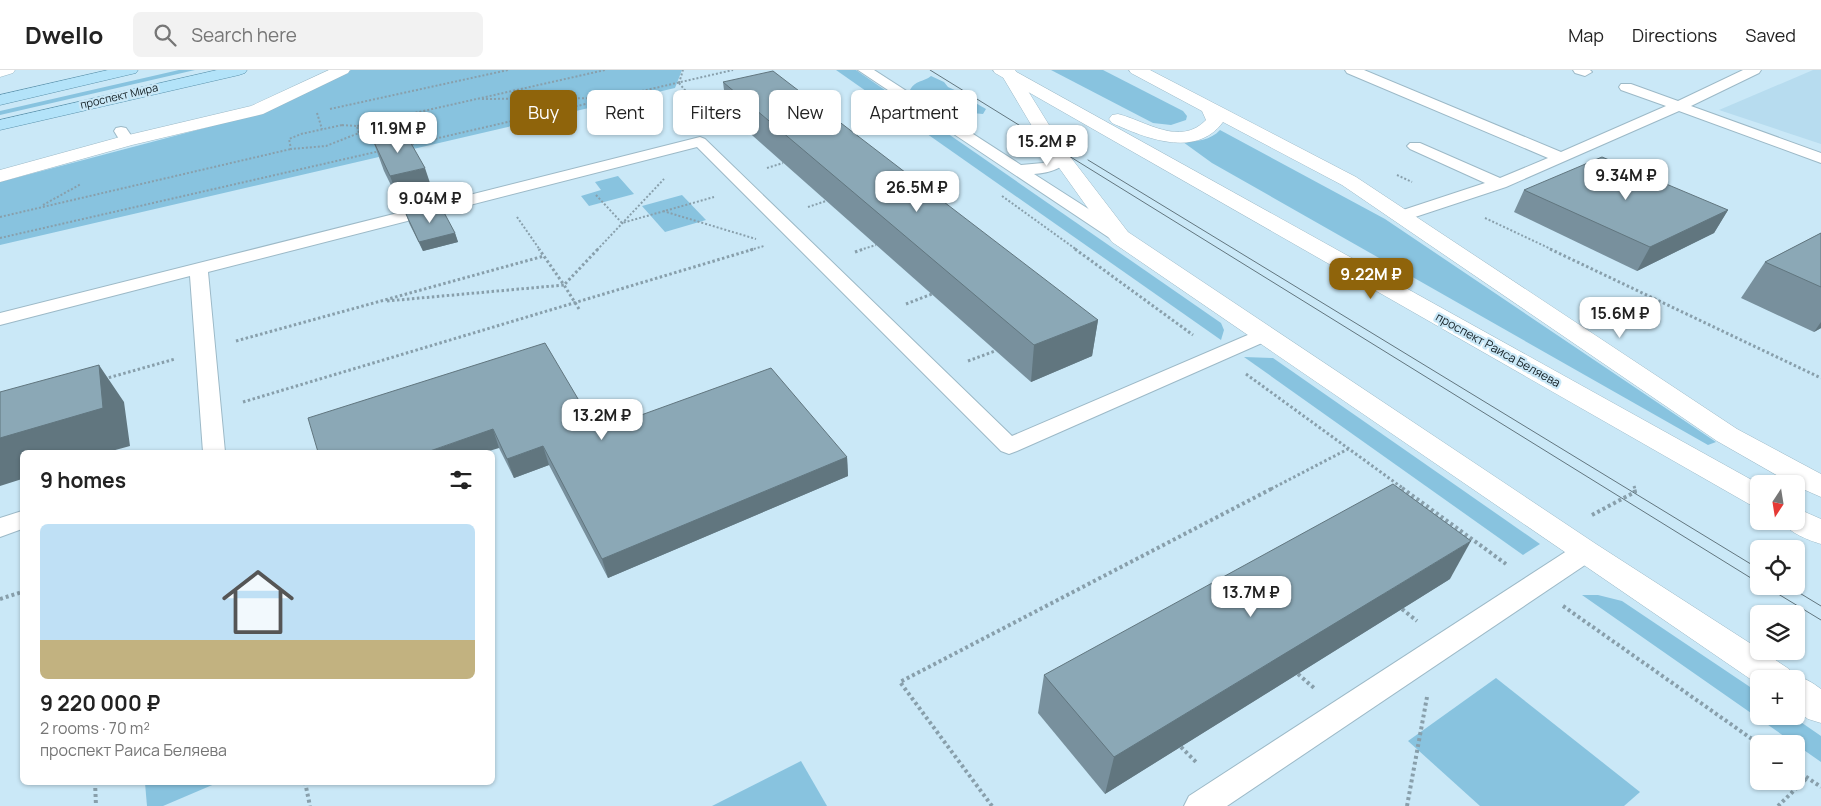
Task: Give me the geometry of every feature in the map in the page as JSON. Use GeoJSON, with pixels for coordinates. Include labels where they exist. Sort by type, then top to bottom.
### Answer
{"type":"FeatureCollection","features":[{"type":"Feature","properties":{"kind":"main road","name":"проспект Мира"},"geometry":{"type":"LineString","coordinates":[[0,100],[130,70]]}},
{"type":"Feature","properties":{"kind":"main road","name":"проспект Мира"},"geometry":{"type":"LineString","coordinates":[[0,125],[239,70]]}},
{"type":"Feature","properties":{"kind":"street"},"geometry":{"type":"LineString","coordinates":[[0,72],[7,70]]}},
{"type":"Feature","properties":{"kind":"street"},"geometry":{"type":"LineString","coordinates":[[0,176],[124,136],[257,110],[342,70]]}},
{"type":"Feature","properties":{"kind":"street"},"geometry":{"type":"LineString","coordinates":[[1137,70],[1209,106],[1348,182],[1403,216],[1727,435],[1821,487]]}},
{"type":"Feature","properties":{"kind":"street"},"geometry":{"type":"LineString","coordinates":[[1005,72],[1058,88],[1141,130],[1167,136],[1188,136],[1204,131],[1215,121],[1209,106]]}},
{"type":"Feature","properties":{"kind":"street"},"geometry":{"type":"LineString","coordinates":[[1005,72],[1062,159],[1120,237],[1585,552],[1763,670]]}},
{"type":"Feature","properties":{"kind":"street","name":"проспект Раиса Беляева"},"geometry":{"type":"LineString","coordinates":[[1005,72],[1750,492]]}},
{"type":"Feature","properties":{"kind":"street"},"geometry":{"type":"LineString","coordinates":[[1805,524],[1821,533]]}},
{"type":"Feature","properties":{"kind":"street"},"geometry":{"type":"LineString","coordinates":[[1805,697],[1821,708]]}},
{"type":"Feature","properties":{"kind":"lane"},"geometry":{"type":"LineString","coordinates":[[866,70],[1120,237]]}},
{"type":"Feature","properties":{"kind":"lane"},"geometry":{"type":"LineString","coordinates":[[1352,70],[1562,158]]}},
{"type":"Feature","properties":{"kind":"lane"},"geometry":{"type":"LineString","coordinates":[[1403,216],[1500,184],[1679,106],[1754,70]]}},
{"type":"Feature","properties":{"kind":"lane"},"geometry":{"type":"LineString","coordinates":[[1626,87],[1821,158]]}},
{"type":"Feature","properties":{"kind":"lane"},"geometry":{"type":"LineString","coordinates":[[0,320],[576,174],[695,135]]}},
{"type":"Feature","properties":{"kind":"lane"},"geometry":{"type":"LineString","coordinates":[[703,135],[746,188],[1009,446],[1264,335]]}},
{"type":"Feature","properties":{"kind":"lane"},"geometry":{"type":"LineString","coordinates":[[1415,146],[1500,184]]}},
{"type":"Feature","properties":{"kind":"lane"},"geometry":{"type":"LineString","coordinates":[[1018,170],[1047,168],[1062,159]]}},
{"type":"Feature","properties":{"kind":"lane"},"geometry":{"type":"LineString","coordinates":[[199,269],[214,450]]}},
{"type":"Feature","properties":{"kind":"lane"},"geometry":{"type":"LineString","coordinates":[[0,528],[20,521]]}},
{"type":"Feature","properties":{"kind":"lane"},"geometry":{"type":"LineString","coordinates":[[1200,806],[1585,552]]}},
{"type":"Feature","properties":{"kind":"path"},"geometry":{"type":"LineString","coordinates":[[291,149],[289,139],[301,134],[342,125],[357,126],[605,70]]}},
{"type":"Feature","properties":{"kind":"path"},"geometry":{"type":"LineString","coordinates":[[679,83],[684,70]]}},
{"type":"Feature","properties":{"kind":"path"},"geometry":{"type":"LineString","coordinates":[[649,90],[733,70]]}},
{"type":"Feature","properties":{"kind":"path"},"geometry":{"type":"LineString","coordinates":[[679,83],[685,90]]}},
{"type":"Feature","properties":{"kind":"path"},"geometry":{"type":"LineString","coordinates":[[474,99],[587,98]]}},
{"type":"Feature","properties":{"kind":"path"},"geometry":{"type":"LineString","coordinates":[[399,147],[587,104]]}},
{"type":"Feature","properties":{"kind":"path"},"geometry":{"type":"LineString","coordinates":[[316,112],[322,129]]}},
{"type":"Feature","properties":{"kind":"path"},"geometry":{"type":"LineString","coordinates":[[0,217],[291,149],[305,149],[348,140],[359,133],[357,126]]}},
{"type":"Feature","properties":{"kind":"path"},"geometry":{"type":"LineString","coordinates":[[379,302],[564,285],[622,223],[699,135]]}},
{"type":"Feature","properties":{"kind":"path"},"geometry":{"type":"LineString","coordinates":[[0,238],[380,151]]}},
{"type":"Feature","properties":{"kind":"path"},"geometry":{"type":"LineString","coordinates":[[576,174],[622,223]]}},
{"type":"Feature","properties":{"kind":"path"},"geometry":{"type":"LineString","coordinates":[[1396,175],[1821,378]]}},
{"type":"Feature","properties":{"kind":"path"},"geometry":{"type":"LineString","coordinates":[[622,223],[746,188]]}},
{"type":"Feature","properties":{"kind":"path"},"geometry":{"type":"LineString","coordinates":[[997,192],[1534,585],[1750,738]]}},
{"type":"Feature","properties":{"kind":"path"},"geometry":{"type":"LineString","coordinates":[[500,193],[579,309]]}},
{"type":"Feature","properties":{"kind":"path"},"geometry":{"type":"LineString","coordinates":[[211,412],[771,243],[663,211]]}},
{"type":"Feature","properties":{"kind":"path"},"geometry":{"type":"LineString","coordinates":[[103,379],[544,256]]}},
{"type":"Feature","properties":{"kind":"path"},"geometry":{"type":"LineString","coordinates":[[992,806],[900,682],[1348,449]]}},
{"type":"Feature","properties":{"kind":"path"},"geometry":{"type":"LineString","coordinates":[[1594,506],[1600,510]]}},
{"type":"Feature","properties":{"kind":"path"},"geometry":{"type":"LineString","coordinates":[[0,599],[20,593]]}},
{"type":"Feature","properties":{"kind":"path"},"geometry":{"type":"LineString","coordinates":[[1407,806],[1436,650]]}},
{"type":"Feature","properties":{"kind":"path"},"geometry":{"type":"LineString","coordinates":[[1805,776],[1821,788]]}},
{"type":"Feature","properties":{"kind":"path"},"geometry":{"type":"LineString","coordinates":[[1778,806],[1808,778]]}},
{"type":"Feature","properties":{"kind":"path"},"geometry":{"type":"LineString","coordinates":[[95,785],[96,806]]}},
{"type":"Feature","properties":{"kind":"path"},"geometry":{"type":"LineString","coordinates":[[306,785],[310,806]]}},
{"type":"Feature","properties":{"kind":"shaded area"},"geometry":{"type":"Polygon","coordinates":[[[179,70],[195,70],[0,115],[0,111],[179,70]]]}},
{"type":"Feature","properties":{"kind":"shaded area"},"geometry":{"type":"Polygon","coordinates":[[[351,70],[682,70],[675,88],[663,91],[587,90],[587,108],[577,111],[577,90],[510,90],[510,126],[0,245],[0,182],[258,114],[351,70]]]}},
{"type":"Feature","properties":{"kind":"shaded area"},"geometry":{"type":"Polygon","coordinates":[[[836,70],[856,70],[885,90],[865,90],[836,70]]]}},
{"type":"Feature","properties":{"kind":"shaded area"},"geometry":{"type":"Polygon","coordinates":[[[1051,70],[1103,70],[1183,111],[1187,116],[1186,120],[1171,125],[1153,123],[1051,70]]]}},
{"type":"Feature","properties":{"kind":"shaded area"},"geometry":{"type":"Polygon","coordinates":[[[1813,70],[1821,70],[1821,144],[1719,110],[1813,70]]]}},
{"type":"Feature","properties":{"kind":"shaded area"},"geometry":{"type":"Polygon","coordinates":[[[931,76],[955,90],[910,90],[914,84],[931,76]]]}},
{"type":"Feature","properties":{"kind":"shaded area"},"geometry":{"type":"Polygon","coordinates":[[[977,104],[986,109],[983,114],[977,113],[977,104]]]}},
{"type":"Feature","properties":{"kind":"shaded area"},"geometry":{"type":"Polygon","coordinates":[[[1220,130],[1385,219],[1716,442],[1708,445],[1212,163],[1183,142],[1203,140],[1220,130]]]}},
{"type":"Feature","properties":{"kind":"shaded area"},"geometry":{"type":"Polygon","coordinates":[[[929,135],[950,135],[1221,323],[1224,330],[1221,340],[929,135]]]}},
{"type":"Feature","properties":{"kind":"shaded area"},"geometry":{"type":"Polygon","coordinates":[[[618,176],[634,194],[589,206],[581,196],[601,190],[595,182],[618,176]]]}},
{"type":"Feature","properties":{"kind":"shaded area"},"geometry":{"type":"Polygon","coordinates":[[[682,195],[706,220],[665,232],[642,206],[682,195]]]}},
{"type":"Feature","properties":{"kind":"shaded area"},"geometry":{"type":"Polygon","coordinates":[[[1244,357],[1273,358],[1540,544],[1523,555],[1244,357]]]}},
{"type":"Feature","properties":{"kind":"shaded area"},"geometry":{"type":"Polygon","coordinates":[[[1582,595],[1598,595],[1622,601],[1750,687],[1750,712],[1582,595]]]}},
{"type":"Feature","properties":{"kind":"shaded area"},"geometry":{"type":"Polygon","coordinates":[[[1496,678],[1640,792],[1624,806],[1480,806],[1408,741],[1496,678]]]}},
{"type":"Feature","properties":{"kind":"shaded area"},"geometry":{"type":"Polygon","coordinates":[[[1768,725],[1805,725],[1821,736],[1821,762],[1805,751],[1805,735],[1782,735],[1768,725]]]}},
{"type":"Feature","properties":{"kind":"shaded area"},"geometry":{"type":"Polygon","coordinates":[[[801,761],[827,806],[712,806],[801,761]]]}},
{"type":"Feature","properties":{"kind":"shaded area"},"geometry":{"type":"Polygon","coordinates":[[[145,785],[212,785],[163,806],[147,806],[145,785]]]}},
{"type":"Feature","properties":{"kind":"building"},"geometry":{"type":"Polygon","coordinates":[[[773,71],[798,90],[769,90],[769,121],[759,112],[759,90],[732,90],[723,82],[773,71]]]}},
{"type":"Feature","properties":{"kind":"building"},"geometry":{"type":"Polygon","coordinates":[[[841,123],[851,131],[851,135],[857,135],[1098,320],[1034,345],[786,135],[841,135],[841,123]]]}},
{"type":"Feature","properties":{"kind":"building"},"geometry":{"type":"Polygon","coordinates":[[[404,131],[425,168],[390,176],[372,138],[404,131]]]}},
{"type":"Feature","properties":{"kind":"building"},"geometry":{"type":"Polygon","coordinates":[[[1602,157],[1728,210],[1650,247],[1524,190],[1602,157]]]}},
{"type":"Feature","properties":{"kind":"building"},"geometry":{"type":"Polygon","coordinates":[[[440,205],[455,233],[419,242],[406,214],[440,205]]]}},
{"type":"Feature","properties":{"kind":"building"},"geometry":{"type":"Polygon","coordinates":[[[1821,233],[1821,287],[1765,262],[1821,233]]]}},
{"type":"Feature","properties":{"kind":"building"},"geometry":{"type":"Polygon","coordinates":[[[545,343],[597,431],[771,368],[847,457],[602,559],[543,446],[507,459],[493,429],[433,450],[317,450],[308,418],[545,343]]]}},
{"type":"Feature","properties":{"kind":"building"},"geometry":{"type":"Polygon","coordinates":[[[99,365],[103,408],[0,438],[0,392],[99,365]]]}},
{"type":"Feature","properties":{"kind":"building"},"geometry":{"type":"Polygon","coordinates":[[[1393,484],[1471,541],[1114,757],[1044,675],[1393,484]]]}},
{"type":"Feature","properties":{"kind":"tram line"},"geometry":{"type":"LineString","coordinates":[[930,70],[1750,577]]}},
{"type":"Feature","properties":{"kind":"tram line"},"geometry":{"type":"LineString","coordinates":[[1088,160],[1750,564]]}},
{"type":"Feature","properties":{"kind":"tram line"},"geometry":{"type":"LineString","coordinates":[[1780,595],[1821,620]]}},
{"type":"Feature","properties":{"kind":"tram line"},"geometry":{"type":"LineString","coordinates":[[1803,595],[1821,606]]}}]}
